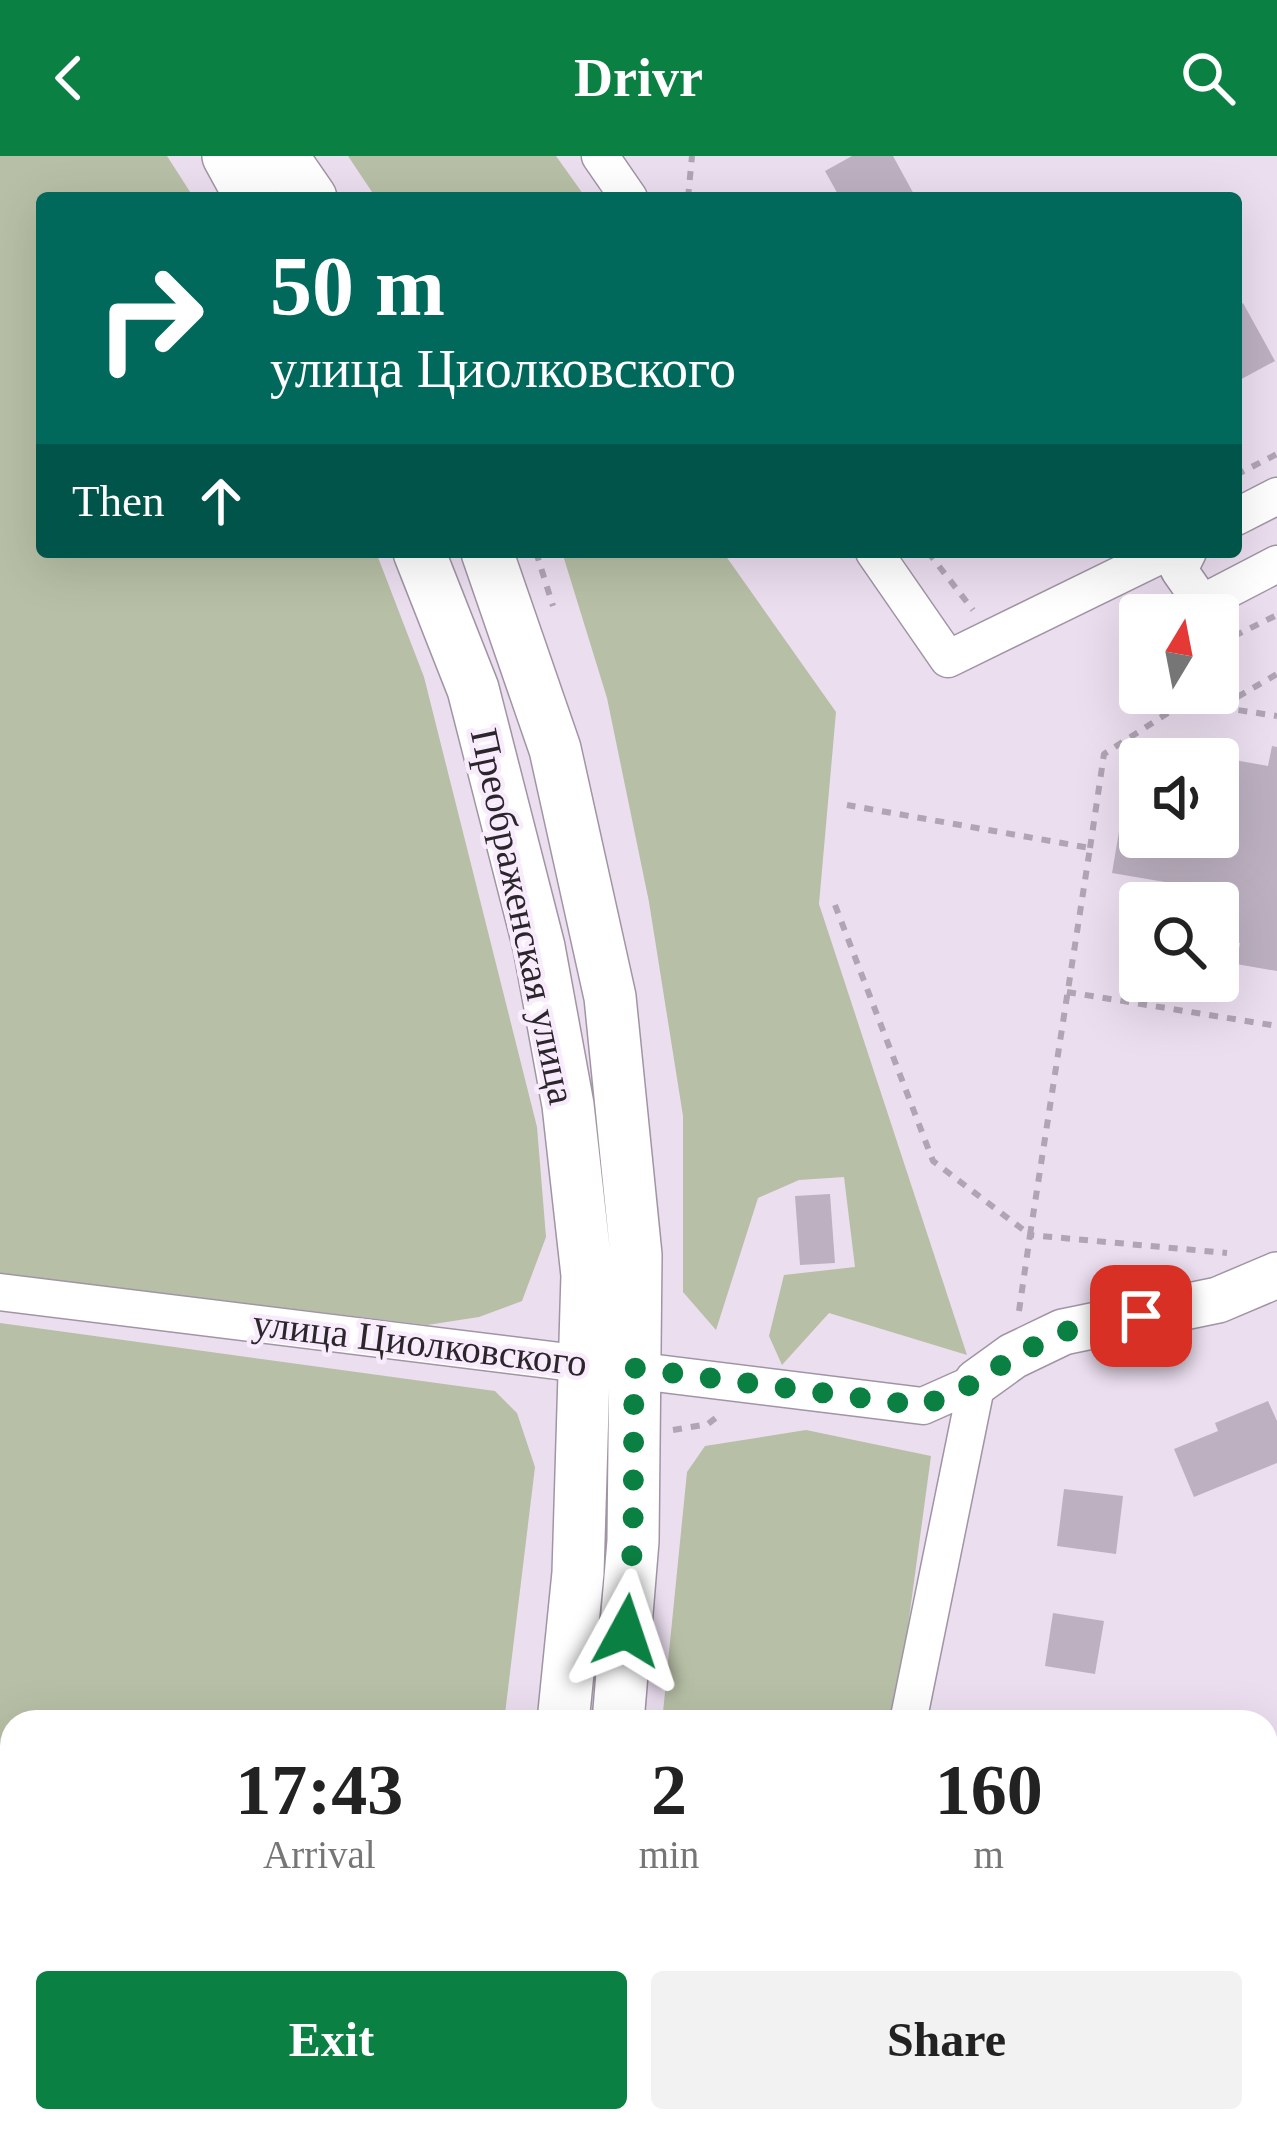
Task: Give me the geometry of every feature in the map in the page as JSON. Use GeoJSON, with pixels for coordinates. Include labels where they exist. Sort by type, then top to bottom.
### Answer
{"type":"FeatureCollection","features":[{"type":"Feature","properties":{"kind":"main road"},"geometry":{"type":"LineString","coordinates":[[228,156],[248,192]]}},
{"type":"Feature","properties":{"kind":"main road"},"geometry":{"type":"LineString","coordinates":[[281,156],[307,192]]}},
{"type":"Feature","properties":{"kind":"main road","name":"Преображенская улица"},"geometry":{"type":"LineString","coordinates":[[420,558],[473,689],[539,947],[568,1105],[587,1275],[609,1365],[633,1541],[619,1710]]}},
{"type":"Feature","properties":{"kind":"main road","name":"Преображенская улица"},"geometry":{"type":"LineString","coordinates":[[489,558],[555,749],[610,998],[636,1255],[609,1365],[578,1573],[564,1710]]}},
{"type":"Feature","properties":{"kind":"street"},"geometry":{"type":"LineString","coordinates":[[600,156],[625,192]]}},
{"type":"Feature","properties":{"kind":"street"},"geometry":{"type":"LineString","coordinates":[[1242,514],[1277,496]]}},
{"type":"Feature","properties":{"kind":"street"},"geometry":{"type":"LineString","coordinates":[[878,558],[948,659],[1155,558]]}},
{"type":"Feature","properties":{"kind":"street"},"geometry":{"type":"LineString","coordinates":[[1186,558],[1179,570],[1202,603],[1277,564]]}},
{"type":"Feature","properties":{"kind":"street"},"geometry":{"type":"LineString","coordinates":[[911,1710],[995,1369],[1063,1332],[1218,1300],[1277,1275]]}},
{"type":"Feature","properties":{"kind":"street","name":"улица Циолковского"},"geometry":{"type":"LineString","coordinates":[[0,1292],[923,1406],[995,1369]]}},
{"type":"Feature","properties":{"kind":"path"},"geometry":{"type":"LineString","coordinates":[[689,192],[692,156]]}},
{"type":"Feature","properties":{"kind":"path"},"geometry":{"type":"LineString","coordinates":[[1242,472],[1277,454]]}},
{"type":"Feature","properties":{"kind":"path"},"geometry":{"type":"LineString","coordinates":[[933,558],[974,611],[993,601]]}},
{"type":"Feature","properties":{"kind":"path"},"geometry":{"type":"LineString","coordinates":[[1239,634],[1277,615]]}},
{"type":"Feature","properties":{"kind":"path"},"geometry":{"type":"LineString","coordinates":[[1239,696],[1277,674]]}},
{"type":"Feature","properties":{"kind":"path"},"geometry":{"type":"LineString","coordinates":[[1239,711],[1277,716]]}},
{"type":"Feature","properties":{"kind":"path"},"geometry":{"type":"LineString","coordinates":[[995,1369],[1030,1235],[1104,754],[1162,714]]}},
{"type":"Feature","properties":{"kind":"path"},"geometry":{"type":"LineString","coordinates":[[847,806],[1090,848]]}},
{"type":"Feature","properties":{"kind":"path"},"geometry":{"type":"LineString","coordinates":[[835,905],[933,1161],[1030,1235],[1232,1253]]}},
{"type":"Feature","properties":{"kind":"path"},"geometry":{"type":"LineString","coordinates":[[1067,992],[1277,1026]]}},
{"type":"Feature","properties":{"kind":"green space"},"geometry":{"type":"Polygon","coordinates":[[[0,156],[167,156],[190,192],[36,192],[36,558],[378,558],[424,677],[537,1127],[546,1237],[522,1301],[479,1317],[427,1325],[0,1274],[0,156]]]}},
{"type":"Feature","properties":{"kind":"green space"},"geometry":{"type":"Polygon","coordinates":[[[348,156],[556,156],[582,192],[372,192],[348,156]]]}},
{"type":"Feature","properties":{"kind":"green space"},"geometry":{"type":"Polygon","coordinates":[[[564,558],[727,558],[836,712],[819,904],[967,1355],[829,1313],[782,1365],[769,1336],[784,1275],[855,1267],[844,1177],[799,1180],[758,1198],[716,1330],[683,1292],[683,1116],[649,902],[607,698],[564,558]]]}},
{"type":"Feature","properties":{"kind":"green space"},"geometry":{"type":"Polygon","coordinates":[[[0,1323],[495,1391],[517,1413],[535,1467],[505,1710],[0,1710],[0,1323]]]}},
{"type":"Feature","properties":{"kind":"green space"},"geometry":{"type":"Polygon","coordinates":[[[806,1430],[931,1456],[897,1710],[663,1710],[687,1472],[705,1446],[806,1430]]]}},
{"type":"Feature","properties":{"kind":"building"},"geometry":{"type":"Polygon","coordinates":[[[852,156],[893,156],[913,192],[837,192],[825,171],[852,156]]]}},
{"type":"Feature","properties":{"kind":"building"},"geometry":{"type":"Polygon","coordinates":[[[1242,304],[1275,361],[1242,379],[1242,304]]]}},
{"type":"Feature","properties":{"kind":"building"},"geometry":{"type":"Polygon","coordinates":[[[1272,746],[1277,747],[1277,971],[1239,965],[1239,882],[1165,882],[1112,873],[1119,832],[1119,858],[1239,858],[1239,761],[1268,766],[1272,746]]]}},
{"type":"Feature","properties":{"kind":"building"},"geometry":{"type":"Polygon","coordinates":[[[830,1194],[835,1263],[800,1265],[795,1196],[830,1194]]]}},
{"type":"Feature","properties":{"kind":"building"},"geometry":{"type":"Polygon","coordinates":[[[1268,1401],[1277,1421],[1277,1463],[1194,1497],[1174,1449],[1218,1431],[1215,1423],[1268,1401]]]}},
{"type":"Feature","properties":{"kind":"building"},"geometry":{"type":"Polygon","coordinates":[[[1064,1489],[1123,1496],[1116,1554],[1057,1546],[1064,1489]]]}},
{"type":"Feature","properties":{"kind":"building"},"geometry":{"type":"Polygon","coordinates":[[[1053,1613],[1104,1621],[1095,1674],[1045,1666],[1053,1613]]]}},
{"type":"Feature","properties":{"kind":"route"},"geometry":{"type":"LineString","coordinates":[[626,1631],[633,1541],[634,1368],[923,1406],[977,1382],[1063,1332],[1141,1316]]}}]}
